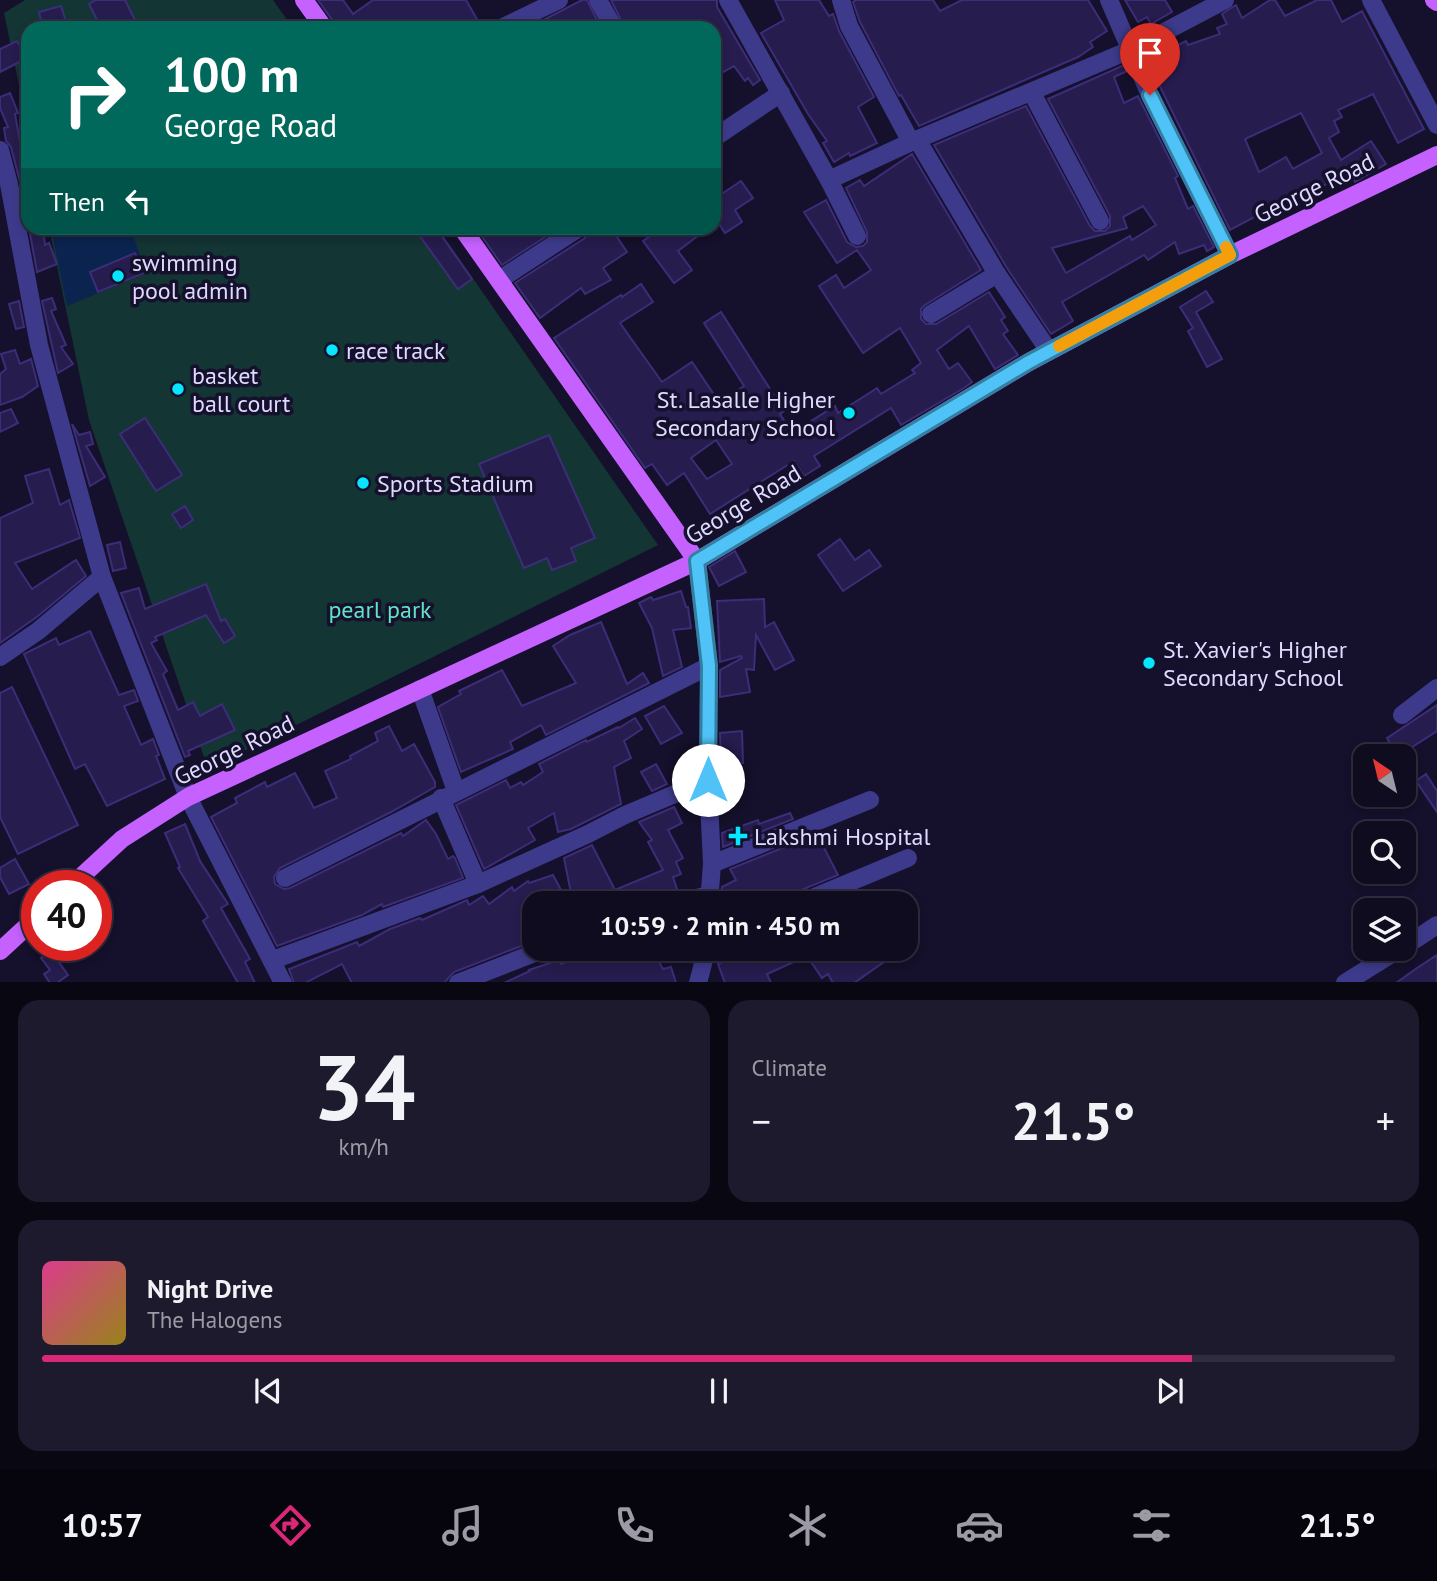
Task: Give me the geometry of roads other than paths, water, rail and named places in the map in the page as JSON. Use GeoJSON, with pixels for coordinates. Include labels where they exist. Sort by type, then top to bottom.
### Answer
{"type":"FeatureCollection","features":[{"type":"Feature","properties":{"kind":"main road"},"geometry":{"type":"LineString","coordinates":[[304,0],[319,21]]}},
{"type":"Feature","properties":{"kind":"main road","name":"George Road"},"geometry":{"type":"LineString","coordinates":[[88,870],[122,839],[188,797],[697,561],[1049,352],[1230,255],[1437,155]]}},
{"type":"Feature","properties":{"kind":"main road"},"geometry":{"type":"LineString","coordinates":[[467,235],[697,561]]}},
{"type":"Feature","properties":{"kind":"main road"},"geometry":{"type":"LineString","coordinates":[[0,951],[21,932]]}},
{"type":"Feature","properties":{"kind":"street"},"geometry":{"type":"LineString","coordinates":[[516,21],[559,0]]}},
{"type":"Feature","properties":{"kind":"street"},"geometry":{"type":"LineString","coordinates":[[598,0],[610,21]]}},
{"type":"Feature","properties":{"kind":"street"},"geometry":{"type":"LineString","coordinates":[[728,0],[829,180],[857,236]]}},
{"type":"Feature","properties":{"kind":"street"},"geometry":{"type":"LineString","coordinates":[[841,0],[849,26],[914,141],[1049,352]]}},
{"type":"Feature","properties":{"kind":"street"},"geometry":{"type":"LineString","coordinates":[[1109,0],[1130,50],[1230,255]]}},
{"type":"Feature","properties":{"kind":"street"},"geometry":{"type":"LineString","coordinates":[[829,180],[914,141],[1130,50],[1225,0]]}},
{"type":"Feature","properties":{"kind":"street"},"geometry":{"type":"LineString","coordinates":[[1371,0],[1437,125]]}},
{"type":"Feature","properties":{"kind":"street"},"geometry":{"type":"LineString","coordinates":[[721,133],[781,93]]}},
{"type":"Feature","properties":{"kind":"street"},"geometry":{"type":"LineString","coordinates":[[1032,93],[1100,221]]}},
{"type":"Feature","properties":{"kind":"street"},"geometry":{"type":"LineString","coordinates":[[0,150],[9,184],[39,345],[102,577],[188,797],[282,982]]}},
{"type":"Feature","properties":{"kind":"street"},"geometry":{"type":"LineString","coordinates":[[499,280],[568,235]]}},
{"type":"Feature","properties":{"kind":"street"},"geometry":{"type":"LineString","coordinates":[[931,314],[997,274]]}},
{"type":"Feature","properties":{"kind":"street"},"geometry":{"type":"LineString","coordinates":[[697,561],[709,666],[708,780],[712,864],[709,891]]}},
{"type":"Feature","properties":{"kind":"street"},"geometry":{"type":"LineString","coordinates":[[0,657],[38,631],[102,577]]}},
{"type":"Feature","properties":{"kind":"street"},"geometry":{"type":"LineString","coordinates":[[285,878],[709,666]]}},
{"type":"Feature","properties":{"kind":"street"},"geometry":{"type":"LineString","coordinates":[[1402,715],[1437,688]]}},
{"type":"Feature","properties":{"kind":"street"},"geometry":{"type":"LineString","coordinates":[[420,689],[448,795],[478,884]]}},
{"type":"Feature","properties":{"kind":"street"},"geometry":{"type":"LineString","coordinates":[[273,960],[478,884],[625,815],[708,780]]}},
{"type":"Feature","properties":{"kind":"street"},"geometry":{"type":"LineString","coordinates":[[712,864],[870,800]]}},
{"type":"Feature","properties":{"kind":"street"},"geometry":{"type":"LineString","coordinates":[[829,891],[908,858]]}},
{"type":"Feature","properties":{"kind":"street"},"geometry":{"type":"LineString","coordinates":[[1416,939],[1437,925]]}},
{"type":"Feature","properties":{"kind":"street"},"geometry":{"type":"LineString","coordinates":[[458,982],[522,958]]}},
{"type":"Feature","properties":{"kind":"street"},"geometry":{"type":"LineString","coordinates":[[698,982],[704,961]]}},
{"type":"Feature","properties":{"kind":"street"},"geometry":{"type":"LineString","coordinates":[[1345,982],[1380,961]]}},
{"type":"Feature","properties":{"kind":"water"},"geometry":{"type":"Polygon","coordinates":[[[52,235],[133,235],[147,273],[67,306],[52,235]]]}},
{"type":"Feature","properties":{"kind":"place","name":"swimming pool admin"},"geometry":{"type":"Point","coordinates":[118,276]}},
{"type":"Feature","properties":{"kind":"place","name":"race track"},"geometry":{"type":"Point","coordinates":[332,350]}},
{"type":"Feature","properties":{"kind":"place","name":"basket ball court"},"geometry":{"type":"Point","coordinates":[178,389]}},
{"type":"Feature","properties":{"kind":"place","name":"St. Lasalle Higher Secondary School"},"geometry":{"type":"Point","coordinates":[849,413]}},
{"type":"Feature","properties":{"kind":"place","name":"Sports Stadium"},"geometry":{"type":"Point","coordinates":[363,483]}},
{"type":"Feature","properties":{"kind":"place","name":"St. Xavier's Higher Secondary School"},"geometry":{"type":"Point","coordinates":[1149,663]}},
{"type":"Feature","properties":{"kind":"place","name":"Lakshmi Hospital"},"geometry":{"type":"Point","coordinates":[738,836]}},
{"type":"Feature","properties":{"kind":"park label","name":"pearl park"},"geometry":{"type":"Point","coordinates":[380,609]}}]}
